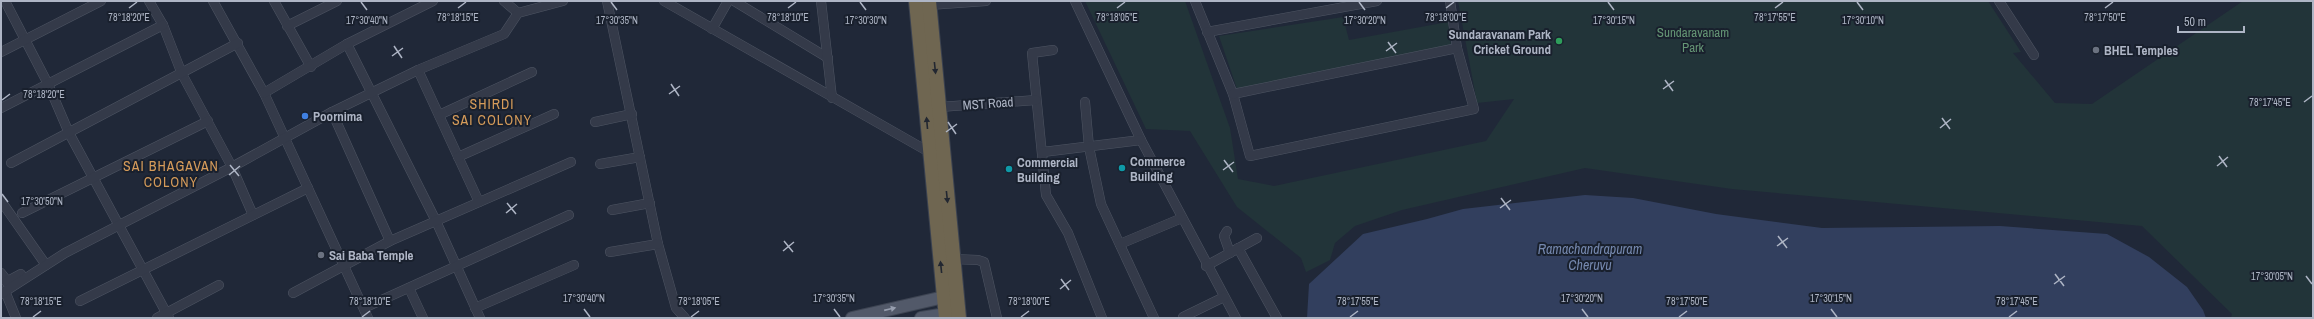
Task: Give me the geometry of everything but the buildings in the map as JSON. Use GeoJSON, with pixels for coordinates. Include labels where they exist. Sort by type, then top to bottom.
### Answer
{"type":"FeatureCollection","features":[{"type":"Feature","properties":{"kind":"highway"},"geometry":{"type":"LineString","coordinates":[[925,2],[929,152],[944,297],[950,317]]}},
{"type":"Feature","properties":{"kind":"highway"},"geometry":{"type":"LineString","coordinates":[[927,50],[940,107],[953,259],[950,317]]}},
{"type":"Feature","properties":{"kind":"main road"},"geometry":{"type":"LineString","coordinates":[[852,318],[944,297]]}},
{"type":"Feature","properties":{"kind":"main road"},"geometry":{"type":"LineString","coordinates":[[921,318],[950,317]]}},
{"type":"Feature","properties":{"kind":"street"},"geometry":{"type":"LineString","coordinates":[[5,1],[48,84],[69,133],[95,177],[167,316]]}},
{"type":"Feature","properties":{"kind":"street"},"geometry":{"type":"LineString","coordinates":[[1,52],[101,1]]}},
{"type":"Feature","properties":{"kind":"street"},"geometry":{"type":"LineString","coordinates":[[149,1],[163,25],[182,74],[232,167],[253,215]]}},
{"type":"Feature","properties":{"kind":"street"},"geometry":{"type":"LineString","coordinates":[[213,1],[264,93],[368,318]]}},
{"type":"Feature","properties":{"kind":"street"},"geometry":{"type":"LineString","coordinates":[[274,1],[310,67]]}},
{"type":"Feature","properties":{"kind":"street"},"geometry":{"type":"LineString","coordinates":[[288,26],[337,1]]}},
{"type":"Feature","properties":{"kind":"street"},"geometry":{"type":"LineString","coordinates":[[264,93],[348,44],[433,1]]}},
{"type":"Feature","properties":{"kind":"street"},"geometry":{"type":"LineString","coordinates":[[504,1],[518,13]]}},
{"type":"Feature","properties":{"kind":"street"},"geometry":{"type":"LineString","coordinates":[[6,289],[44,263],[232,167],[284,137],[332,112],[418,70],[504,34],[518,13],[546,3],[563,1]]}},
{"type":"Feature","properties":{"kind":"street"},"geometry":{"type":"LineString","coordinates":[[607,1],[632,114],[658,244],[676,308],[685,318]]}},
{"type":"Feature","properties":{"kind":"street"},"geometry":{"type":"LineString","coordinates":[[664,1],[929,152]]}},
{"type":"Feature","properties":{"kind":"street"},"geometry":{"type":"LineString","coordinates":[[712,29],[728,1]]}},
{"type":"Feature","properties":{"kind":"street"},"geometry":{"type":"LineString","coordinates":[[734,1],[828,58]]}},
{"type":"Feature","properties":{"kind":"street"},"geometry":{"type":"LineString","coordinates":[[821,1],[832,98]]}},
{"type":"Feature","properties":{"kind":"street"},"geometry":{"type":"LineString","coordinates":[[925,2],[986,1]]}},
{"type":"Feature","properties":{"kind":"street"},"geometry":{"type":"LineString","coordinates":[[1075,1],[1141,140],[1206,266],[1236,318]]}},
{"type":"Feature","properties":{"kind":"street"},"geometry":{"type":"LineString","coordinates":[[1195,1],[1232,94],[1250,156],[1474,109],[1457,48],[1450,1]]}},
{"type":"Feature","properties":{"kind":"street"},"geometry":{"type":"LineString","coordinates":[[1207,32],[1377,1]]}},
{"type":"Feature","properties":{"kind":"street"},"geometry":{"type":"LineString","coordinates":[[1999,1],[2034,55]]}},
{"type":"Feature","properties":{"kind":"street"},"geometry":{"type":"LineString","coordinates":[[1,108],[163,25]]}},
{"type":"Feature","properties":{"kind":"street"},"geometry":{"type":"LineString","coordinates":[[11,163],[238,44]]}},
{"type":"Feature","properties":{"kind":"street"},"geometry":{"type":"LineString","coordinates":[[348,44],[436,221],[480,318]]}},
{"type":"Feature","properties":{"kind":"street"},"geometry":{"type":"LineString","coordinates":[[1232,94],[1457,48]]}},
{"type":"Feature","properties":{"kind":"street"},"geometry":{"type":"LineString","coordinates":[[1053,50],[1032,53],[1036,100],[1043,152],[1046,195],[1068,233],[1102,318]]}},
{"type":"Feature","properties":{"kind":"street"},"geometry":{"type":"LineString","coordinates":[[418,70],[479,202]]}},
{"type":"Feature","properties":{"kind":"street"},"geometry":{"type":"LineString","coordinates":[[439,115],[532,72]]}},
{"type":"Feature","properties":{"kind":"street","name":"MST Road"},"geometry":{"type":"LineString","coordinates":[[940,107],[1036,100]]}},
{"type":"Feature","properties":{"kind":"street"},"geometry":{"type":"LineString","coordinates":[[1085,102],[1089,147],[1101,204],[1154,318]]}},
{"type":"Feature","properties":{"kind":"street"},"geometry":{"type":"LineString","coordinates":[[332,112],[390,241]]}},
{"type":"Feature","properties":{"kind":"street"},"geometry":{"type":"LineString","coordinates":[[458,157],[554,114]]}},
{"type":"Feature","properties":{"kind":"street"},"geometry":{"type":"LineString","coordinates":[[595,122],[632,114]]}},
{"type":"Feature","properties":{"kind":"street"},"geometry":{"type":"LineString","coordinates":[[22,213],[208,121]]}},
{"type":"Feature","properties":{"kind":"street"},"geometry":{"type":"LineString","coordinates":[[1043,152],[1141,140]]}},
{"type":"Feature","properties":{"kind":"street"},"geometry":{"type":"LineString","coordinates":[[600,164],[640,157]]}},
{"type":"Feature","properties":{"kind":"street"},"geometry":{"type":"LineString","coordinates":[[293,293],[390,241],[570,162]]}},
{"type":"Feature","properties":{"kind":"street"},"geometry":{"type":"LineString","coordinates":[[80,301],[308,188]]}},
{"type":"Feature","properties":{"kind":"street"},"geometry":{"type":"LineString","coordinates":[[1,201],[44,263]]}},
{"type":"Feature","properties":{"kind":"street"},"geometry":{"type":"LineString","coordinates":[[612,210],[650,203]]}},
{"type":"Feature","properties":{"kind":"street"},"geometry":{"type":"LineString","coordinates":[[364,308],[569,215]]}},
{"type":"Feature","properties":{"kind":"street"},"geometry":{"type":"LineString","coordinates":[[1120,244],[1182,218]]}},
{"type":"Feature","properties":{"kind":"street"},"geometry":{"type":"LineString","coordinates":[[1227,231],[1224,236],[1224,241],[1234,250],[1277,318]]}},
{"type":"Feature","properties":{"kind":"street"},"geometry":{"type":"LineString","coordinates":[[1206,266],[1257,238]]}},
{"type":"Feature","properties":{"kind":"street"},"geometry":{"type":"LineString","coordinates":[[610,252],[658,244]]}},
{"type":"Feature","properties":{"kind":"street"},"geometry":{"type":"LineString","coordinates":[[953,259],[978,260],[984,262],[997,318]]}},
{"type":"Feature","properties":{"kind":"street"},"geometry":{"type":"LineString","coordinates":[[475,308],[574,265]]}},
{"type":"Feature","properties":{"kind":"street"},"geometry":{"type":"LineString","coordinates":[[1,273],[16,318]]}},
{"type":"Feature","properties":{"kind":"street"},"geometry":{"type":"LineString","coordinates":[[157,318],[167,316],[219,285]]}},
{"type":"Feature","properties":{"kind":"street"},"geometry":{"type":"LineString","coordinates":[[409,288],[423,318]]}},
{"type":"Feature","properties":{"kind":"street"},"geometry":{"type":"LineString","coordinates":[[1183,317],[1224,297]]}},
{"type":"Feature","properties":{"kind":"green space","name":"Sundaravanam Park"},"geometry":{"type":"Polygon","coordinates":[[[1085,1],[1185,1],[1230,128],[1238,179],[1274,186],[1486,141],[1514,99],[1477,103],[1458,1],[1988,1],[2021,52],[2013,53],[2055,103],[2092,104],[2243,1],[2313,1],[2313,318],[2231,318],[2232,314],[2142,226],[1732,189],[1585,168],[1402,210],[1355,226],[1335,243],[1330,260],[1306,272],[1301,258],[1237,207],[1190,131],[1146,129],[1085,1]]]}},
{"type":"Feature","properties":{"kind":"green space"},"geometry":{"type":"Polygon","coordinates":[[[1343,17],[1349,40],[1448,22],[1451,45],[1237,89],[1219,36],[1343,17]]]}},
{"type":"Feature","properties":{"kind":"water","name":"Ramachandrapuram Cheruvu"},"geometry":{"type":"Polygon","coordinates":[[[1585,195],[1633,198],[1716,214],[1822,228],[2000,226],[2107,234],[2149,257],[2187,287],[2203,310],[2206,318],[1307,318],[1309,284],[1363,234],[1463,209],[1585,195]]]}},
{"type":"Feature","properties":{"kind":"place","name":"Sundaravanam Park Cricket Ground"},"geometry":{"type":"Point","coordinates":[1559,41]}},
{"type":"Feature","properties":{"kind":"place","name":"BHEL Temples"},"geometry":{"type":"Point","coordinates":[2096,50]}},
{"type":"Feature","properties":{"kind":"place","name":"Poornima"},"geometry":{"type":"Point","coordinates":[305,116]}},
{"type":"Feature","properties":{"kind":"place","name":"Commerce Building"},"geometry":{"type":"Point","coordinates":[1122,168]}},
{"type":"Feature","properties":{"kind":"place","name":"Commercial Building"},"geometry":{"type":"Point","coordinates":[1009,169]}},
{"type":"Feature","properties":{"kind":"place","name":"Sai Baba Temple"},"geometry":{"type":"Point","coordinates":[321,255]}},
{"type":"Feature","properties":{"kind":"district","name":"SHIRDI SAI COLONY"},"geometry":{"type":"Point","coordinates":[492,112]}},
{"type":"Feature","properties":{"kind":"district","name":"SAI BHAGAVAN COLONY"},"geometry":{"type":"Point","coordinates":[171,174]}}]}
